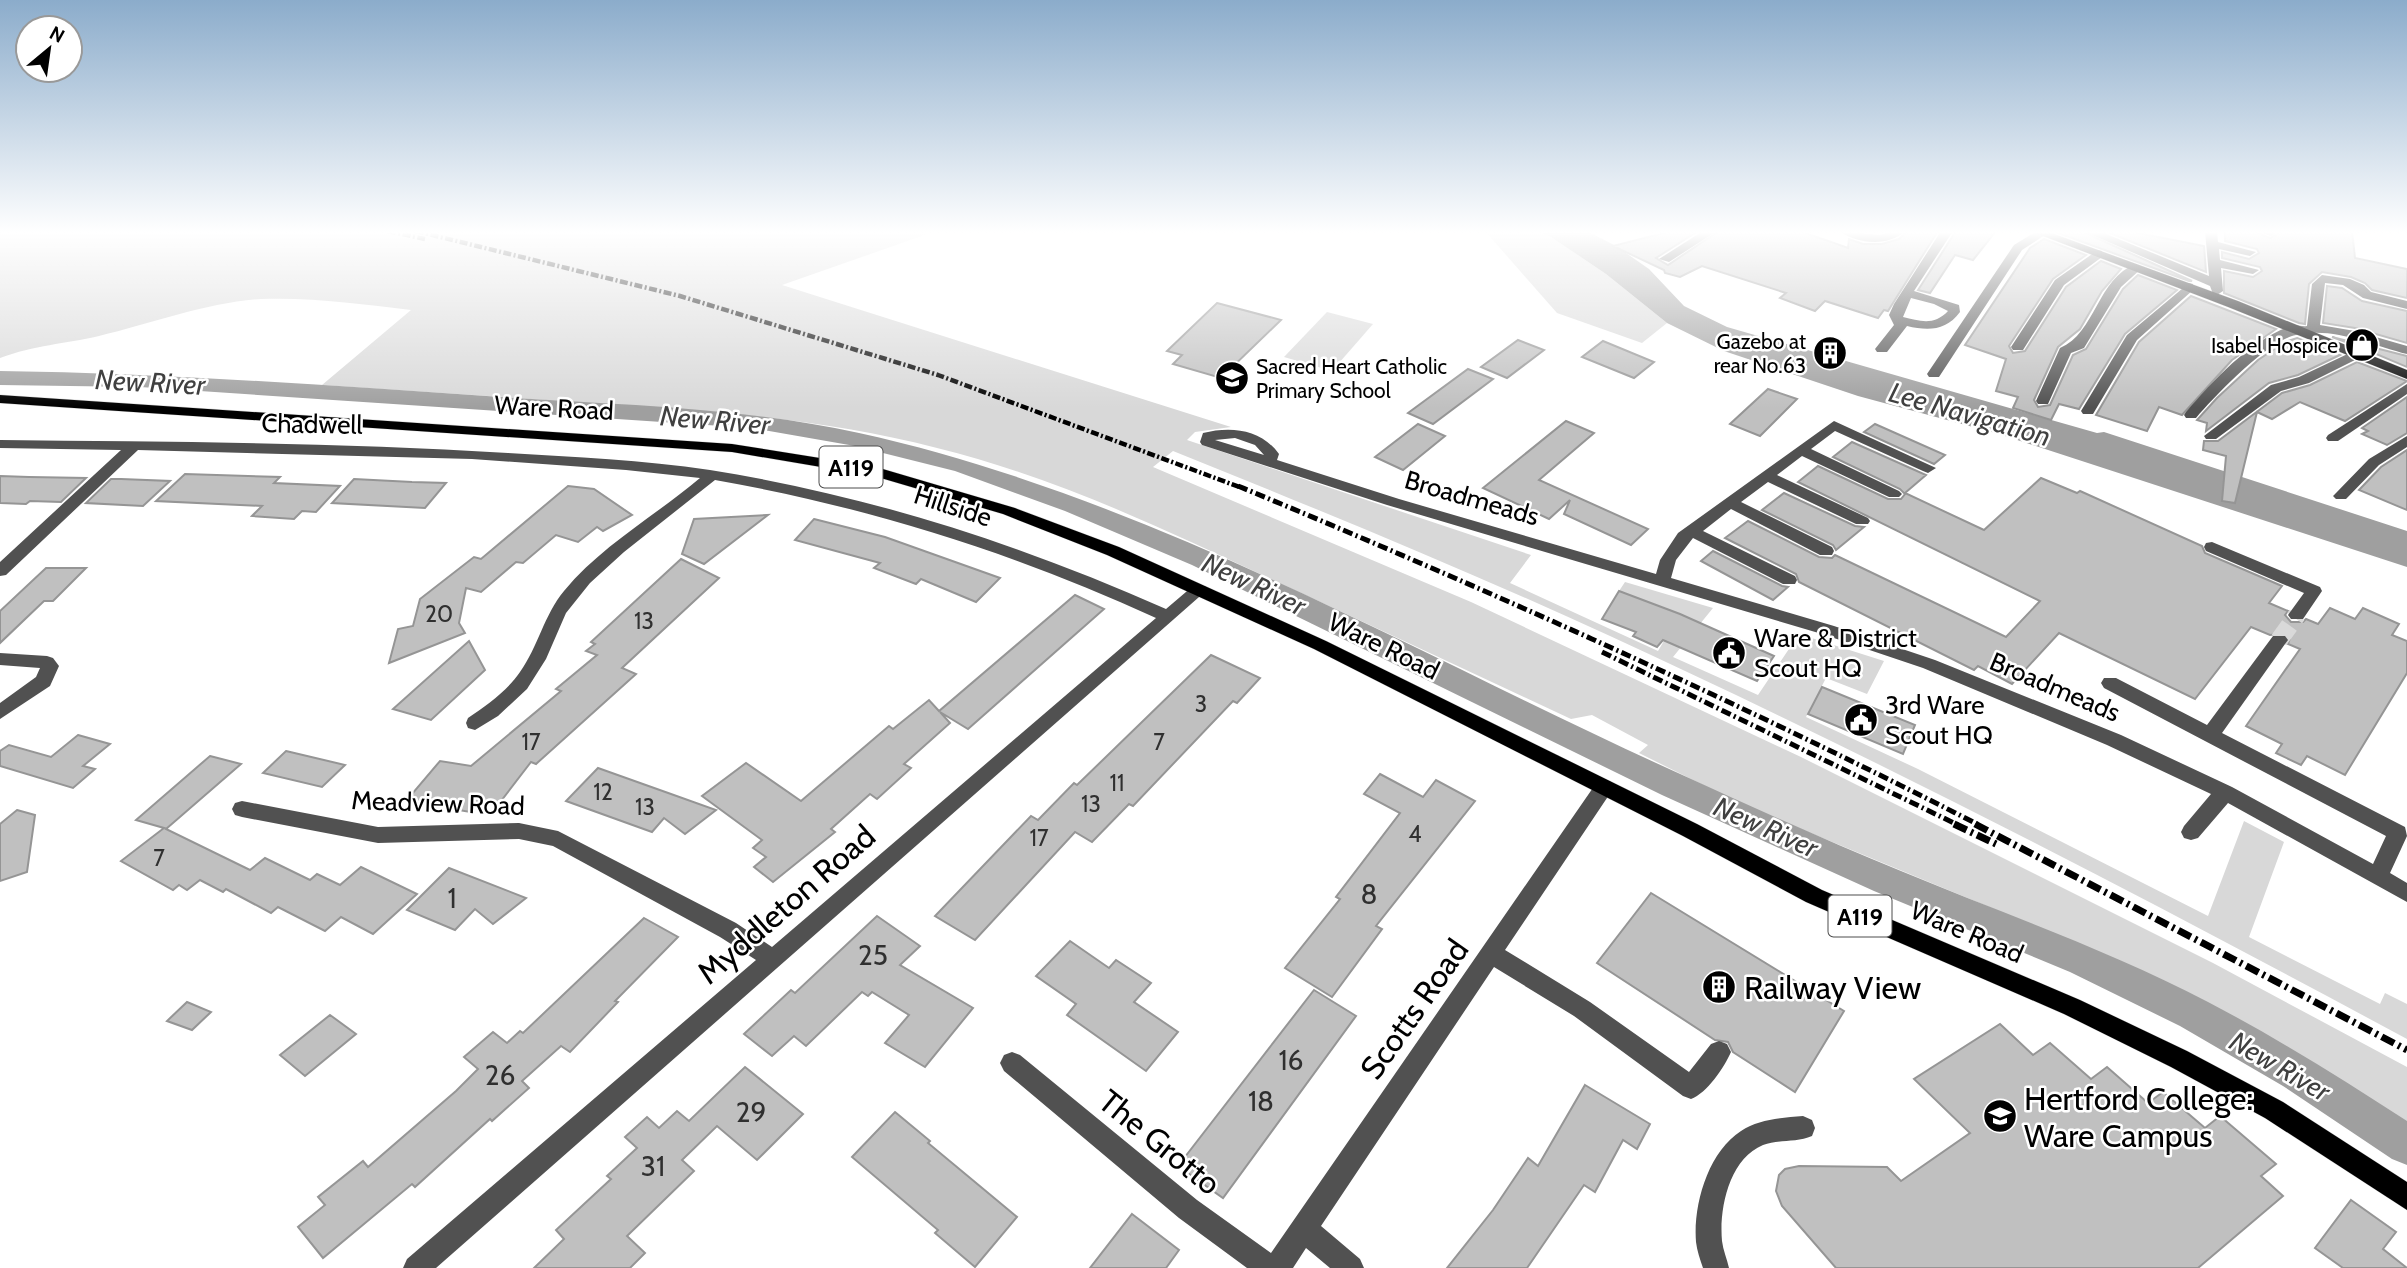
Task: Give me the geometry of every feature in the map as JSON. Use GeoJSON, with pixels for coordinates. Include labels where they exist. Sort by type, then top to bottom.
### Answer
{"type":"FeatureCollection","features":[{"type":"Feature","properties":{"kind":"main road"},"geometry":{"type":"LineString","coordinates":[[2197,290],[2304,330],[2407,375]]}},
{"type":"Feature","properties":{"kind":"main road","name":"Ware Road"},"geometry":{"type":"LineString","coordinates":[[0,399],[664,442],[807,458],[876,472],[1009,511],[1113,551],[1332,651],[1814,896],[2072,1007],[2179,1059],[2274,1110],[2407,1197]]}},
{"type":"Feature","properties":{"kind":"street"},"geometry":{"type":"LineString","coordinates":[[1907,293],[1947,304],[1954,312],[1938,326],[1928,327],[1900,320],[1895,315],[1907,293],[1909,290]]}},
{"type":"Feature","properties":{"kind":"street"},"geometry":{"type":"LineString","coordinates":[[1934,374],[1990,290]]}},
{"type":"Feature","properties":{"kind":"street"},"geometry":{"type":"LineString","coordinates":[[2018,347],[2054,290]]}},
{"type":"Feature","properties":{"kind":"street"},"geometry":{"type":"LineString","coordinates":[[2043,401],[2065,351],[2079,345],[2113,290]]}},
{"type":"Feature","properties":{"kind":"street"},"geometry":{"type":"LineString","coordinates":[[2088,411],[2132,338],[2185,290]]}},
{"type":"Feature","properties":{"kind":"street"},"geometry":{"type":"LineString","coordinates":[[2217,290],[2218,298]]}},
{"type":"Feature","properties":{"kind":"street"},"geometry":{"type":"LineString","coordinates":[[2191,415],[2236,366],[2266,344],[2313,325],[2317,290]]}},
{"type":"Feature","properties":{"kind":"street"},"geometry":{"type":"LineString","coordinates":[[2361,290],[2367,295],[2407,305]]}},
{"type":"Feature","properties":{"kind":"street"},"geometry":{"type":"LineString","coordinates":[[1882,349],[1901,325],[1900,320]]}},
{"type":"Feature","properties":{"kind":"street"},"geometry":{"type":"LineString","coordinates":[[2304,330],[2336,331],[2407,350]]}},
{"type":"Feature","properties":{"kind":"street"},"geometry":{"type":"LineString","coordinates":[[2211,436],[2276,388],[2304,380],[2356,354]]}},
{"type":"Feature","properties":{"kind":"street"},"geometry":{"type":"LineString","coordinates":[[2333,438],[2407,388]]}},
{"type":"Feature","properties":{"kind":"street"},"geometry":{"type":"LineString","coordinates":[[1662,580],[1673,550],[1691,531],[1834,425],[1928,468]]}},
{"type":"Feature","properties":{"kind":"street"},"geometry":{"type":"LineString","coordinates":[[2341,496],[2374,462],[2407,440]]}},
{"type":"Feature","properties":{"kind":"street","name":"Chadwell"},"geometry":{"type":"LineString","coordinates":[[0,444],[384,450],[622,465]]}},
{"type":"Feature","properties":{"kind":"street"},"geometry":{"type":"LineString","coordinates":[[0,571],[134,446]]}},
{"type":"Feature","properties":{"kind":"street"},"geometry":{"type":"LineString","coordinates":[[1800,450],[1894,494]]}},
{"type":"Feature","properties":{"kind":"street","name":"Broadmeads"},"geometry":{"type":"LineString","coordinates":[[1269,462],[1392,502],[1863,641],[1929,664],[2114,740],[2225,792],[2407,893]]}},
{"type":"Feature","properties":{"kind":"street","name":"Hillside"},"geometry":{"type":"LineString","coordinates":[[622,465],[712,475],[843,500],[930,523],[1008,550],[1168,617]]}},
{"type":"Feature","properties":{"kind":"street"},"geometry":{"type":"LineString","coordinates":[[475,723],[498,706],[526,678],[544,645],[553,619],[570,595],[606,561],[712,475]]}},
{"type":"Feature","properties":{"kind":"street"},"geometry":{"type":"LineString","coordinates":[[1766,475],[1863,521]]}},
{"type":"Feature","properties":{"kind":"street"},"geometry":{"type":"LineString","coordinates":[[1730,502],[1826,551]]}},
{"type":"Feature","properties":{"kind":"street"},"geometry":{"type":"LineString","coordinates":[[1691,531],[1789,580]]}},
{"type":"Feature","properties":{"kind":"street"},"geometry":{"type":"LineString","coordinates":[[2212,547],[2314,591],[2297,615]]}},
{"type":"Feature","properties":{"kind":"street","name":"Myddleton Road"},"geometry":{"type":"LineString","coordinates":[[416,1268],[1199,590]]}},
{"type":"Feature","properties":{"kind":"street"},"geometry":{"type":"LineString","coordinates":[[2210,735],[2279,639]]}},
{"type":"Feature","properties":{"kind":"street"},"geometry":{"type":"LineString","coordinates":[[0,659],[47,662],[50,666],[44,681],[0,712]]}},
{"type":"Feature","properties":{"kind":"street"},"geometry":{"type":"LineString","coordinates":[[2110,683],[2398,833],[2378,877]]}},
{"type":"Feature","properties":{"kind":"street","name":"Scotts Road"},"geometry":{"type":"LineString","coordinates":[[1277,1268],[1604,787]]}},
{"type":"Feature","properties":{"kind":"street"},"geometry":{"type":"LineString","coordinates":[[2191,832],[2225,792]]}},
{"type":"Feature","properties":{"kind":"street","name":"Meadview Road"},"geometry":{"type":"LineString","coordinates":[[242,809],[378,835],[519,831],[558,839],[728,930],[771,958]]}},
{"type":"Feature","properties":{"kind":"street"},"geometry":{"type":"LineString","coordinates":[[1492,954],[1581,1009],[1691,1088],[1719,1052]]}},
{"type":"Feature","properties":{"kind":"street","name":"The Grotto"},"geometry":{"type":"LineString","coordinates":[[1012,1063],[1188,1209],[1269,1268]]}},
{"type":"Feature","properties":{"kind":"street"},"geometry":{"type":"LineString","coordinates":[[1716,1268],[1709,1242],[1714,1198],[1725,1167],[1735,1151],[1748,1140],[1765,1132],[1803,1128]]}},
{"type":"Feature","properties":{"kind":"street"},"geometry":{"type":"LineString","coordinates":[[1303,1228],[1351,1268]]}},
{"type":"Feature","properties":{"kind":"shaded area"},"geometry":{"type":"Polygon","coordinates":[[[0,290],[798,290],[1231,427],[1195,432],[1187,440],[1531,555],[1510,583],[1658,651],[1680,614],[1619,591],[1625,582],[1713,608],[1673,657],[1758,695],[1799,634],[1884,661],[1867,694],[1826,678],[1806,717],[1918,769],[2208,916],[2244,821],[2284,842],[2249,937],[2380,1004],[2385,993],[2407,1004],[2407,1039],[2011,831],[1812,731],[1610,636],[1393,541],[1173,451],[1153,467],[1471,602],[1801,757],[2213,963],[2407,1067],[2407,1126],[2235,1022],[2093,950],[1743,805],[1639,753],[1648,745],[1592,715],[1571,719],[1191,542],[1066,489],[981,460],[894,438],[765,417],[322,385],[411,310],[336,302],[298,299],[241,301],[0,358],[0,290]]]}},
{"type":"Feature","properties":{"kind":"shaded area"},"geometry":{"type":"Polygon","coordinates":[[[1537,290],[1626,290],[1667,323],[1642,343],[1557,313],[1537,290]]]}},
{"type":"Feature","properties":{"kind":"shaded area"},"geometry":{"type":"Polygon","coordinates":[[[1327,312],[1373,324],[1332,371],[1284,357],[1327,312]]]}},
{"type":"Feature","properties":{"kind":"water","name":"Lee Navigation"},"geometry":{"type":"Polygon","coordinates":[[[1626,290],[1669,290],[1684,306],[1727,327],[2097,433],[2104,432],[2407,531],[2407,567],[1999,434],[1858,396],[1724,351],[1667,323],[1626,290]]]}},
{"type":"Feature","properties":{"kind":"building"},"geometry":{"type":"Polygon","coordinates":[[[1777,290],[1901,290],[1888,311],[1884,310],[1878,318],[1825,301],[1815,311],[1780,298],[1786,293],[1777,290]]]}},
{"type":"Feature","properties":{"kind":"building"},"geometry":{"type":"Polygon","coordinates":[[[2002,290],[2046,290],[2009,346],[2013,353],[2025,351],[2064,290],[2103,290],[2080,329],[2058,347],[2034,400],[2038,407],[2050,405],[2073,355],[2086,349],[2122,290],[2177,290],[2125,334],[2079,409],[2059,404],[2051,420],[2013,408],[2018,397],[1996,391],[2006,359],[1965,345],[2002,290]]]}},
{"type":"Feature","properties":{"kind":"building"},"geometry":{"type":"Polygon","coordinates":[[[2224,290],[2308,290],[2305,324],[2299,323],[2224,293],[2224,290]]]}},
{"type":"Feature","properties":{"kind":"building"},"geometry":{"type":"Polygon","coordinates":[[[2327,290],[2345,290],[2362,301],[2407,311],[2407,343],[2355,328],[2323,323],[2327,290]]]}},
{"type":"Feature","properties":{"kind":"building"},"geometry":{"type":"Polygon","coordinates":[[[2373,290],[2407,290],[2407,298],[2373,290]]]}},
{"type":"Feature","properties":{"kind":"building"},"geometry":{"type":"Polygon","coordinates":[[[2191,296],[2276,329],[2232,360],[2182,415],[2159,407],[2147,431],[2096,415],[2139,342],[2191,296]]]}},
{"type":"Feature","properties":{"kind":"building"},"geometry":{"type":"Polygon","coordinates":[[[1217,303],[1281,320],[1221,378],[1173,364],[1182,355],[1167,351],[1217,303]]]}},
{"type":"Feature","properties":{"kind":"building"},"geometry":{"type":"Polygon","coordinates":[[[2332,337],[2407,356],[2407,367],[2362,348],[2332,337]]]}},
{"type":"Feature","properties":{"kind":"building"},"geometry":{"type":"Polygon","coordinates":[[[2297,338],[2340,355],[2298,375],[2269,383],[2206,431],[2207,423],[2197,420],[2217,398],[2258,360],[2285,342],[2297,338]]]}},
{"type":"Feature","properties":{"kind":"building"},"geometry":{"type":"Polygon","coordinates":[[[1518,340],[1544,350],[1507,378],[1481,367],[1518,340]]]}},
{"type":"Feature","properties":{"kind":"building"},"geometry":{"type":"Polygon","coordinates":[[[1603,341],[1654,362],[1634,378],[1582,357],[1603,341]]]}},
{"type":"Feature","properties":{"kind":"building"},"geometry":{"type":"Polygon","coordinates":[[[2357,362],[2407,381],[2345,421],[2300,402],[2272,419],[2257,412],[2235,503],[2222,501],[2226,456],[2203,450],[2204,441],[2218,441],[2282,393],[2310,385],[2357,362]]]}},
{"type":"Feature","properties":{"kind":"building"},"geometry":{"type":"Polygon","coordinates":[[[1468,369],[1493,379],[1433,424],[1408,413],[1468,369]]]}},
{"type":"Feature","properties":{"kind":"building"},"geometry":{"type":"Polygon","coordinates":[[[1768,389],[1797,399],[1760,436],[1730,424],[1768,389]]]}},
{"type":"Feature","properties":{"kind":"building"},"geometry":{"type":"Polygon","coordinates":[[[2407,397],[2407,433],[2387,445],[2362,434],[2368,431],[2362,428],[2407,397]]]}},
{"type":"Feature","properties":{"kind":"building"},"geometry":{"type":"Polygon","coordinates":[[[1566,421],[1594,433],[1539,480],[1648,529],[1631,545],[1564,514],[1570,500],[1549,519],[1483,488],[1566,421]]]}},
{"type":"Feature","properties":{"kind":"building"},"geometry":{"type":"Polygon","coordinates":[[[1418,424],[1445,436],[1403,470],[1375,457],[1418,424]]]}},
{"type":"Feature","properties":{"kind":"building"},"geometry":{"type":"Polygon","coordinates":[[[1875,424],[1945,455],[1934,464],[1864,432],[1875,424]]]}},
{"type":"Feature","properties":{"kind":"building"},"geometry":{"type":"Polygon","coordinates":[[[1852,442],[1926,475],[1905,493],[1984,530],[2041,478],[2077,493],[2080,491],[2202,546],[2205,553],[2282,586],[2269,603],[2288,611],[2285,615],[2291,622],[2303,622],[2306,619],[2318,624],[2330,608],[2355,619],[2363,608],[2399,624],[2392,635],[2407,641],[2407,673],[2345,775],[2307,756],[2301,765],[2276,753],[2282,744],[2246,726],[2300,649],[2288,644],[2290,638],[2285,633],[2270,635],[2251,627],[2195,699],[2059,633],[2012,684],[1978,666],[1974,670],[1799,582],[1796,574],[1725,538],[1748,521],[1819,557],[1832,558],[1835,555],[2006,637],[2040,601],[1798,482],[1818,466],[1888,499],[1901,499],[1905,494],[1900,489],[1833,457],[1852,442]]]}},
{"type":"Feature","properties":{"kind":"building"},"geometry":{"type":"Polygon","coordinates":[[[2407,450],[2407,510],[2359,490],[2381,467],[2407,450]]]}},
{"type":"Feature","properties":{"kind":"building"},"geometry":{"type":"Polygon","coordinates":[[[185,474],[280,477],[274,483],[340,486],[316,512],[302,511],[294,519],[252,516],[262,506],[156,501],[185,474]]]}},
{"type":"Feature","properties":{"kind":"building"},"geometry":{"type":"Polygon","coordinates":[[[0,476],[86,478],[61,502],[30,501],[26,504],[0,503],[0,476]]]}},
{"type":"Feature","properties":{"kind":"building"},"geometry":{"type":"Polygon","coordinates":[[[111,479],[170,481],[143,506],[86,503],[111,479]]]}},
{"type":"Feature","properties":{"kind":"building"},"geometry":{"type":"Polygon","coordinates":[[[354,479],[446,483],[425,508],[332,503],[354,479]]]}},
{"type":"Feature","properties":{"kind":"building"},"geometry":{"type":"Polygon","coordinates":[[[568,486],[594,489],[632,515],[603,531],[597,527],[578,542],[556,535],[523,563],[516,562],[481,592],[466,588],[459,623],[465,633],[389,663],[398,629],[413,626],[420,599],[474,557],[481,559],[568,486]]]}},
{"type":"Feature","properties":{"kind":"building"},"geometry":{"type":"Polygon","coordinates":[[[1784,493],[1855,526],[1864,527],[1836,550],[1833,545],[1762,510],[1784,493]]]}},
{"type":"Feature","properties":{"kind":"building"},"geometry":{"type":"Polygon","coordinates":[[[768,515],[704,564],[682,554],[694,519],[768,515]]]}},
{"type":"Feature","properties":{"kind":"building"},"geometry":{"type":"Polygon","coordinates":[[[814,519],[885,537],[1000,578],[976,602],[921,579],[916,584],[874,568],[880,563],[795,540],[814,519]]]}},
{"type":"Feature","properties":{"kind":"building"},"geometry":{"type":"Polygon","coordinates":[[[1713,551],[1788,587],[1773,600],[1701,561],[1713,551]]]}},
{"type":"Feature","properties":{"kind":"building"},"geometry":{"type":"Polygon","coordinates":[[[681,559],[719,578],[622,668],[636,674],[536,764],[531,762],[498,805],[477,802],[470,812],[406,801],[440,761],[471,766],[561,691],[556,689],[597,655],[586,651],[595,644],[591,642],[681,559]]]}},
{"type":"Feature","properties":{"kind":"building"},"geometry":{"type":"Polygon","coordinates":[[[46,568],[86,568],[53,601],[44,601],[0,643],[0,611],[46,568]]]}},
{"type":"Feature","properties":{"kind":"building"},"geometry":{"type":"Polygon","coordinates":[[[1619,591],[1680,614],[1774,656],[1757,681],[1663,640],[1657,647],[1633,636],[1636,632],[1602,619],[1619,591]]]}},
{"type":"Feature","properties":{"kind":"building"},"geometry":{"type":"Polygon","coordinates":[[[1075,595],[1104,609],[968,729],[940,712],[950,723],[904,764],[911,768],[877,799],[870,794],[831,829],[835,832],[773,882],[754,867],[766,857],[753,848],[762,840],[702,796],[746,763],[801,801],[889,726],[893,729],[929,700],[939,711],[1075,595]]]}},
{"type":"Feature","properties":{"kind":"building"},"geometry":{"type":"Polygon","coordinates":[[[469,641],[485,670],[431,720],[393,709],[469,641]]]}},
{"type":"Feature","properties":{"kind":"building"},"geometry":{"type":"Polygon","coordinates":[[[1211,655],[1260,678],[1237,703],[1233,701],[1133,806],[1129,804],[1092,842],[1075,832],[975,940],[935,916],[1031,816],[1038,820],[1211,655]]]}},
{"type":"Feature","properties":{"kind":"building","name":"3rd Ware Scout HQ"},"geometry":{"type":"Polygon","coordinates":[[[1822,687],[1915,725],[1903,754],[1808,714],[1822,687]]]}},
{"type":"Feature","properties":{"kind":"building"},"geometry":{"type":"Polygon","coordinates":[[[78,735],[110,744],[83,766],[95,769],[73,788],[0,766],[0,751],[9,745],[51,757],[78,735]]]}},
{"type":"Feature","properties":{"kind":"building"},"geometry":{"type":"Polygon","coordinates":[[[286,751],[345,765],[322,787],[263,773],[286,751]]]}},
{"type":"Feature","properties":{"kind":"building"},"geometry":{"type":"Polygon","coordinates":[[[210,756],[241,764],[166,829],[250,870],[265,858],[310,880],[317,874],[340,885],[361,867],[417,894],[373,934],[341,917],[325,931],[278,907],[271,913],[226,889],[223,892],[200,880],[187,890],[179,885],[173,890],[121,861],[164,828],[136,820],[210,756]]]}},
{"type":"Feature","properties":{"kind":"building"},"geometry":{"type":"Polygon","coordinates":[[[598,768],[716,810],[685,834],[664,818],[652,832],[566,801],[598,768]]]}},
{"type":"Feature","properties":{"kind":"building"},"geometry":{"type":"Polygon","coordinates":[[[1380,774],[1423,797],[1436,780],[1475,801],[1376,926],[1382,929],[1332,997],[1285,968],[1340,899],[1336,897],[1400,813],[1364,794],[1380,774]]]}},
{"type":"Feature","properties":{"kind":"building"},"geometry":{"type":"Polygon","coordinates":[[[17,810],[35,815],[27,872],[0,881],[0,824],[17,810]]]}},
{"type":"Feature","properties":{"kind":"building"},"geometry":{"type":"Polygon","coordinates":[[[449,868],[526,898],[493,924],[475,909],[455,930],[407,910],[449,868]]]}},
{"type":"Feature","properties":{"kind":"building","name":"Railway View"},"geometry":{"type":"Polygon","coordinates":[[[1651,893],[1844,1011],[1795,1092],[1733,1052],[1728,1042],[1715,1040],[1597,963],[1651,893]]]}},
{"type":"Feature","properties":{"kind":"building"},"geometry":{"type":"Polygon","coordinates":[[[877,916],[920,946],[900,965],[973,1008],[925,1067],[885,1043],[909,1015],[872,992],[868,996],[862,992],[806,1046],[794,1036],[772,1056],[744,1034],[791,990],[795,993],[877,916]]]}},
{"type":"Feature","properties":{"kind":"building"},"geometry":{"type":"Polygon","coordinates":[[[644,918],[678,937],[615,1001],[618,1002],[570,1052],[561,1046],[522,1081],[529,1088],[492,1121],[490,1119],[415,1187],[412,1184],[323,1258],[298,1227],[325,1205],[318,1197],[363,1161],[368,1167],[456,1091],[478,1069],[464,1057],[493,1032],[507,1043],[520,1031],[523,1033],[644,918]]]}},
{"type":"Feature","properties":{"kind":"building"},"geometry":{"type":"Polygon","coordinates":[[[1070,941],[1109,968],[1116,960],[1151,983],[1134,1002],[1178,1032],[1146,1071],[1067,1015],[1076,1004],[1036,976],[1070,941]]]}},
{"type":"Feature","properties":{"kind":"building"},"geometry":{"type":"Polygon","coordinates":[[[1314,990],[1356,1016],[1223,1198],[1178,1166],[1314,990]]]}},
{"type":"Feature","properties":{"kind":"building"},"geometry":{"type":"Polygon","coordinates":[[[187,1002],[211,1012],[192,1030],[167,1021],[187,1002]]]}},
{"type":"Feature","properties":{"kind":"building"},"geometry":{"type":"Polygon","coordinates":[[[330,1015],[356,1034],[305,1076],[280,1055],[330,1015]]]}},
{"type":"Feature","properties":{"kind":"building"},"geometry":{"type":"Polygon","coordinates":[[[2000,1024],[2033,1055],[2050,1043],[2091,1079],[2107,1067],[2148,1103],[2163,1092],[2205,1128],[2220,1116],[2276,1164],[2261,1176],[2283,1196],[2198,1268],[1836,1268],[1782,1206],[1776,1191],[1779,1175],[1785,1169],[1799,1166],[1887,1167],[1901,1181],[1970,1133],[1914,1079],[2000,1024]]]}},
{"type":"Feature","properties":{"kind":"building"},"geometry":{"type":"Polygon","coordinates":[[[745,1067],[803,1114],[757,1160],[717,1126],[682,1160],[694,1171],[627,1236],[645,1253],[630,1268],[534,1268],[564,1239],[556,1230],[611,1179],[607,1176],[637,1148],[625,1137],[647,1117],[659,1128],[677,1111],[689,1121],[745,1067]]]}},
{"type":"Feature","properties":{"kind":"building"},"geometry":{"type":"Polygon","coordinates":[[[1585,1085],[1650,1124],[1637,1149],[1623,1140],[1595,1192],[1584,1185],[1527,1268],[1447,1268],[1493,1210],[1528,1158],[1538,1166],[1585,1085]]]}},
{"type":"Feature","properties":{"kind":"building"},"geometry":{"type":"Polygon","coordinates":[[[895,1112],[1017,1217],[975,1267],[935,1233],[938,1230],[852,1157],[895,1112]]]}},
{"type":"Feature","properties":{"kind":"building"},"geometry":{"type":"Polygon","coordinates":[[[2351,1200],[2396,1232],[2383,1249],[2407,1268],[2343,1268],[2315,1248],[2351,1200]]]}},
{"type":"Feature","properties":{"kind":"building"},"geometry":{"type":"Polygon","coordinates":[[[1132,1214],[1179,1250],[1166,1268],[1090,1268],[1132,1214]]]}},
{"type":"Feature","properties":{"kind":"waterway","name":"New River"},"geometry":{"type":"LineString","coordinates":[[0,378],[140,380],[752,421],[855,439],[964,466],[1074,505],[1202,559],[1674,786],[1887,881],[2083,960],[2194,1014],[2297,1073],[2407,1145]]}},
{"type":"Feature","properties":{"kind":"tunnel"},"geometry":{"type":"LineString","coordinates":[[2279,640],[2297,615]]}},
{"type":"Feature","properties":{"kind":"railway"},"geometry":{"type":"LineString","coordinates":[[656,290],[938,375],[1242,488]]}},
{"type":"Feature","properties":{"kind":"railway"},"geometry":{"type":"LineString","coordinates":[[1238,486],[1426,565],[1612,648],[1796,734],[1979,825]]}},
{"type":"Feature","properties":{"kind":"railway"},"geometry":{"type":"LineString","coordinates":[[1602,652],[1958,825]]}},
{"type":"Feature","properties":{"kind":"railway"},"geometry":{"type":"LineString","coordinates":[[1954,824],[1998,845]]}},
{"type":"Feature","properties":{"kind":"railway"},"geometry":{"type":"LineString","coordinates":[[1975,824],[2407,1050]]}},
{"type":"Feature","properties":{"kind":"place","name":"Isabel Hospice"},"geometry":{"type":"Point","coordinates":[2362,345]}},
{"type":"Feature","properties":{"kind":"place","name":"Gazebo at rear No.63"},"geometry":{"type":"Point","coordinates":[1830,353]}},
{"type":"Feature","properties":{"kind":"place","name":"Sacred Heart Catholic Primary School"},"geometry":{"type":"Point","coordinates":[1232,378]}},
{"type":"Feature","properties":{"kind":"place","name":"Ware & District Scout HQ"},"geometry":{"type":"Point","coordinates":[1729,653]}},
{"type":"Feature","properties":{"kind":"place","name":"3rd Ware Scout HQ"},"geometry":{"type":"Point","coordinates":[1861,720]}},
{"type":"Feature","properties":{"kind":"place","name":"Railway View"},"geometry":{"type":"Point","coordinates":[1719,987]}},
{"type":"Feature","properties":{"kind":"place","name":"Hertford College: Ware Campus"},"geometry":{"type":"Point","coordinates":[2000,1116]}}]}
